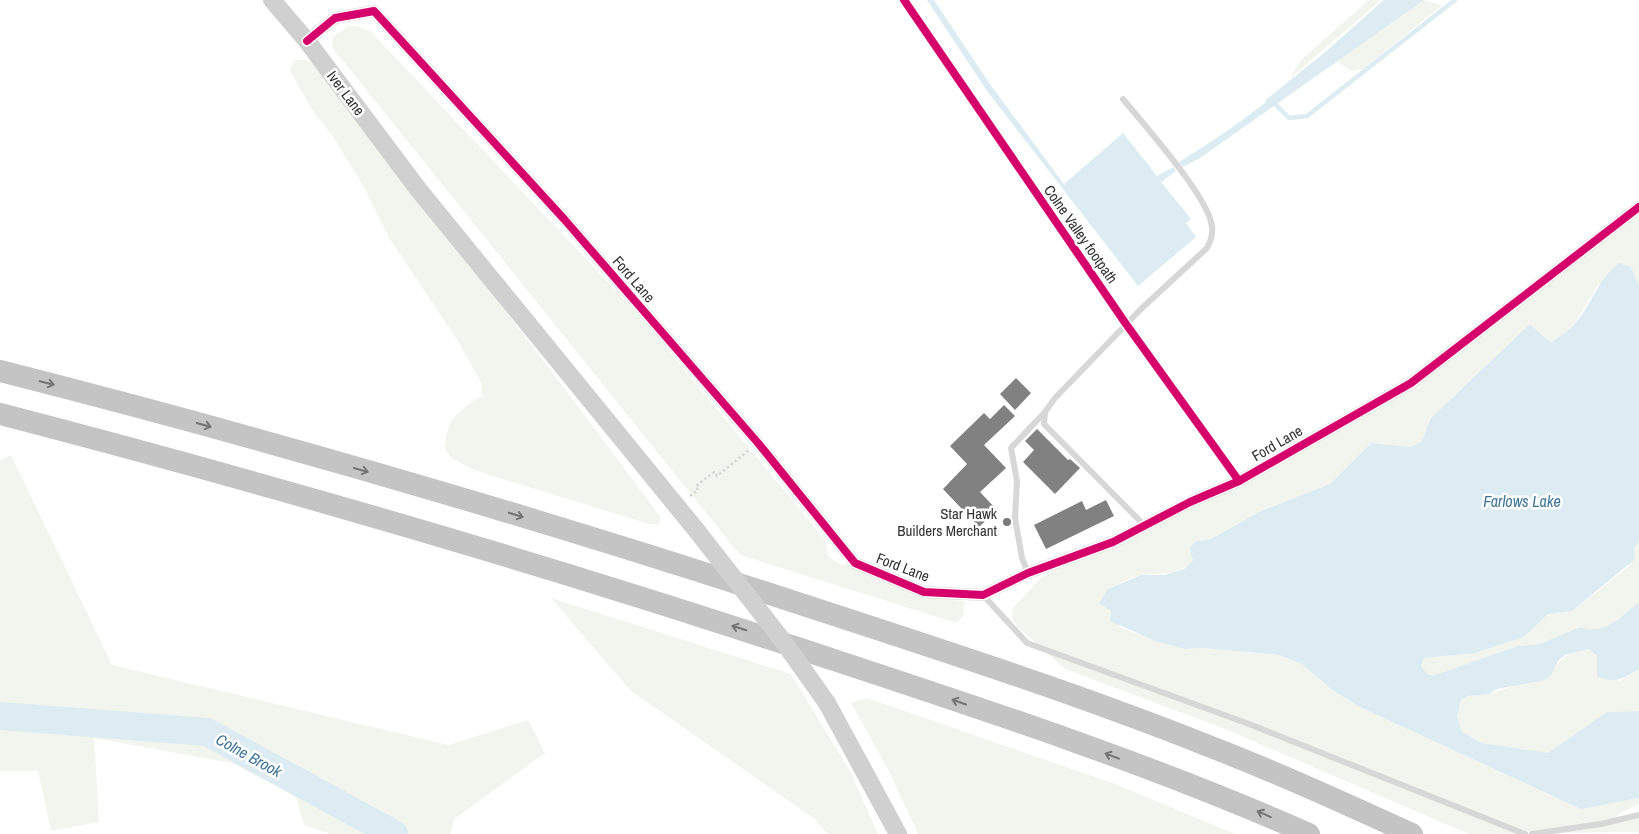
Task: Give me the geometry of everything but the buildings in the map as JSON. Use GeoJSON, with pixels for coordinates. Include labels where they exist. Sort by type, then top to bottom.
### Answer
{"type":"FeatureCollection","features":[{"type":"Feature","properties":{"kind":"highway"},"geometry":{"type":"LineString","coordinates":[[0,371],[120,402],[441,493],[669,561],[958,655],[1206,745],[1412,834]]}},
{"type":"Feature","properties":{"kind":"highway"},"geometry":{"type":"LineString","coordinates":[[0,414],[192,464],[657,601],[932,692],[1087,747],[1250,808],[1309,834]]}},
{"type":"Feature","properties":{"kind":"main road","name":"Iver Lane"},"geometry":{"type":"LineString","coordinates":[[272,0],[306,41],[418,189],[678,507],[783,641],[828,703],[898,834]]}},
{"type":"Feature","properties":{"kind":"street","name":"Ford Lane"},"geometry":{"type":"LineString","coordinates":[[306,41],[335,18],[374,11],[564,219],[758,443],[855,563],[924,592],[983,595],[1028,573],[1113,542],[1190,502],[1239,481],[1412,383],[1639,207]]}},
{"type":"Feature","properties":{"kind":"lane"},"geometry":{"type":"LineString","coordinates":[[1028,573],[1022,558],[1016,518],[1017,481],[1011,448],[1045,412],[1055,398],[1131,319],[1207,248],[1211,241],[1212,226],[1198,194],[1123,99]]}},
{"type":"Feature","properties":{"kind":"lane"},"geometry":{"type":"LineString","coordinates":[[1045,412],[1044,424],[1146,526]]}},
{"type":"Feature","properties":{"kind":"lane"},"geometry":{"type":"LineString","coordinates":[[983,595],[1027,643],[1249,724],[1525,834]]}},
{"type":"Feature","properties":{"kind":"lane"},"geometry":{"type":"LineString","coordinates":[[1532,834],[1601,824],[1639,815]]}},
{"type":"Feature","properties":{"kind":"path"},"geometry":{"type":"LineString","coordinates":[[678,507],[698,490],[696,486],[714,472],[717,476],[758,443]]}},
{"type":"Feature","properties":{"kind":"shaded area"},"geometry":{"type":"Polygon","coordinates":[[[1369,0],[1381,0],[1289,79],[1302,59],[1369,0]]]}},
{"type":"Feature","properties":{"kind":"shaded area"},"geometry":{"type":"Polygon","coordinates":[[[1424,0],[1442,5],[1363,69],[1351,71],[1337,61],[1424,0]]]}},
{"type":"Feature","properties":{"kind":"shaded area"},"geometry":{"type":"Polygon","coordinates":[[[349,26],[357,26],[370,31],[639,315],[825,540],[828,556],[841,565],[854,563],[952,600],[965,601],[963,616],[957,623],[740,555],[332,47],[333,37],[349,26]]]}},
{"type":"Feature","properties":{"kind":"shaded area"},"geometry":{"type":"Polygon","coordinates":[[[294,60],[306,60],[317,66],[619,461],[661,518],[658,524],[649,524],[477,471],[452,459],[445,449],[448,430],[460,412],[482,396],[482,384],[456,338],[390,239],[364,187],[331,134],[312,110],[290,70],[294,60]]]}},
{"type":"Feature","properties":{"kind":"shaded area"},"geometry":{"type":"Polygon","coordinates":[[[1639,210],[1639,286],[1631,267],[1598,285],[1573,326],[1551,343],[1530,324],[1431,418],[1421,442],[1410,447],[1371,443],[1330,484],[1261,511],[1209,540],[1195,541],[1193,560],[1180,569],[1168,573],[1137,576],[1108,589],[1111,611],[1120,627],[1155,641],[1185,649],[1202,648],[1278,655],[1302,664],[1332,690],[1362,708],[1581,809],[1639,798],[1639,804],[1617,815],[1625,821],[1639,818],[1639,832],[1469,834],[1225,729],[1065,669],[1018,627],[1012,618],[1013,608],[1041,578],[1055,570],[1098,554],[1411,385],[1639,210]]]}},
{"type":"Feature","properties":{"kind":"shaded area"},"geometry":{"type":"Polygon","coordinates":[[[11,455],[112,665],[448,745],[528,720],[545,753],[454,819],[450,834],[330,834],[304,825],[296,797],[232,763],[94,738],[99,822],[51,831],[38,771],[0,771],[0,461],[11,455]]]}},
{"type":"Feature","properties":{"kind":"shaded area"},"geometry":{"type":"Polygon","coordinates":[[[1637,539],[1639,540],[1639,602],[1612,624],[1598,629],[1580,627],[1540,644],[1518,646],[1433,677],[1427,674],[1421,666],[1424,658],[1475,653],[1524,637],[1548,614],[1572,611],[1628,567],[1637,539]]]}},
{"type":"Feature","properties":{"kind":"shaded area"},"geometry":{"type":"Polygon","coordinates":[[[551,598],[791,674],[850,771],[878,834],[828,834],[815,819],[631,691],[551,598]]]}},
{"type":"Feature","properties":{"kind":"shaded area"},"geometry":{"type":"Polygon","coordinates":[[[1589,649],[1597,656],[1597,676],[1620,681],[1639,669],[1639,711],[1607,712],[1548,753],[1482,743],[1462,732],[1457,717],[1461,700],[1468,696],[1489,694],[1552,674],[1558,663],[1566,656],[1589,649]]]}},
{"type":"Feature","properties":{"kind":"shaded area"},"geometry":{"type":"Polygon","coordinates":[[[867,698],[1115,784],[1235,834],[918,834],[888,769],[851,703],[867,698]]]}},
{"type":"Feature","properties":{"kind":"water"},"geometry":{"type":"Polygon","coordinates":[[[927,0],[934,0],[992,87],[1064,184],[1123,133],[1157,176],[1173,167],[1176,171],[1161,182],[1191,219],[1186,223],[1196,237],[1138,286],[987,91],[927,0]]]}},
{"type":"Feature","properties":{"kind":"water"},"geometry":{"type":"Polygon","coordinates":[[[1387,0],[1424,0],[1200,158],[1183,167],[1179,162],[1261,107],[1338,44],[1387,0]]]}},
{"type":"Feature","properties":{"kind":"water","name":"Farlows Lake"},"geometry":{"type":"Polygon","coordinates":[[[1619,263],[1631,267],[1639,286],[1639,540],[1634,549],[1635,559],[1572,611],[1548,614],[1524,637],[1475,653],[1424,658],[1421,666],[1427,674],[1433,676],[1518,646],[1540,644],[1580,627],[1598,629],[1605,627],[1619,619],[1639,602],[1639,669],[1624,678],[1614,680],[1603,679],[1597,676],[1597,656],[1589,649],[1565,655],[1558,661],[1552,674],[1545,680],[1497,689],[1489,694],[1468,696],[1461,700],[1457,717],[1462,732],[1482,743],[1548,753],[1607,712],[1639,711],[1639,798],[1581,809],[1362,708],[1332,690],[1302,664],[1279,655],[1202,648],[1185,649],[1155,641],[1110,621],[1111,611],[1099,603],[1108,589],[1141,575],[1164,575],[1184,569],[1193,560],[1190,549],[1195,541],[1209,540],[1261,511],[1330,484],[1371,443],[1410,447],[1421,442],[1431,418],[1530,324],[1551,343],[1571,328],[1585,311],[1599,286],[1619,263]]]}},
{"type":"Feature","properties":{"kind":"waterway"},"geometry":{"type":"LineString","coordinates":[[1268,101],[1330,51],[1387,0]]}},
{"type":"Feature","properties":{"kind":"waterway"},"geometry":{"type":"LineString","coordinates":[[1272,101],[1289,118],[1307,116],[1455,0]]}},
{"type":"Feature","properties":{"kind":"waterway","name":"Colne Brook"},"geometry":{"type":"LineString","coordinates":[[0,716],[207,732],[394,834]]}},
{"type":"Feature","properties":{"kind":"cycle path","name":"Colne Valley footpath"},"geometry":{"type":"LineString","coordinates":[[904,0],[1126,324],[1239,481]]}},
{"type":"Feature","properties":{"kind":"cycle path"},"geometry":{"type":"LineString","coordinates":[[307,41],[335,18],[374,11],[564,219],[758,443],[855,563],[924,592],[983,595],[1028,573],[1113,542],[1190,502],[1239,481],[1411,383],[1639,207]]}},
{"type":"Feature","properties":{"kind":"place","name":"Star Hawk Builders Merchant"},"geometry":{"type":"Point","coordinates":[1007,522]}}]}
